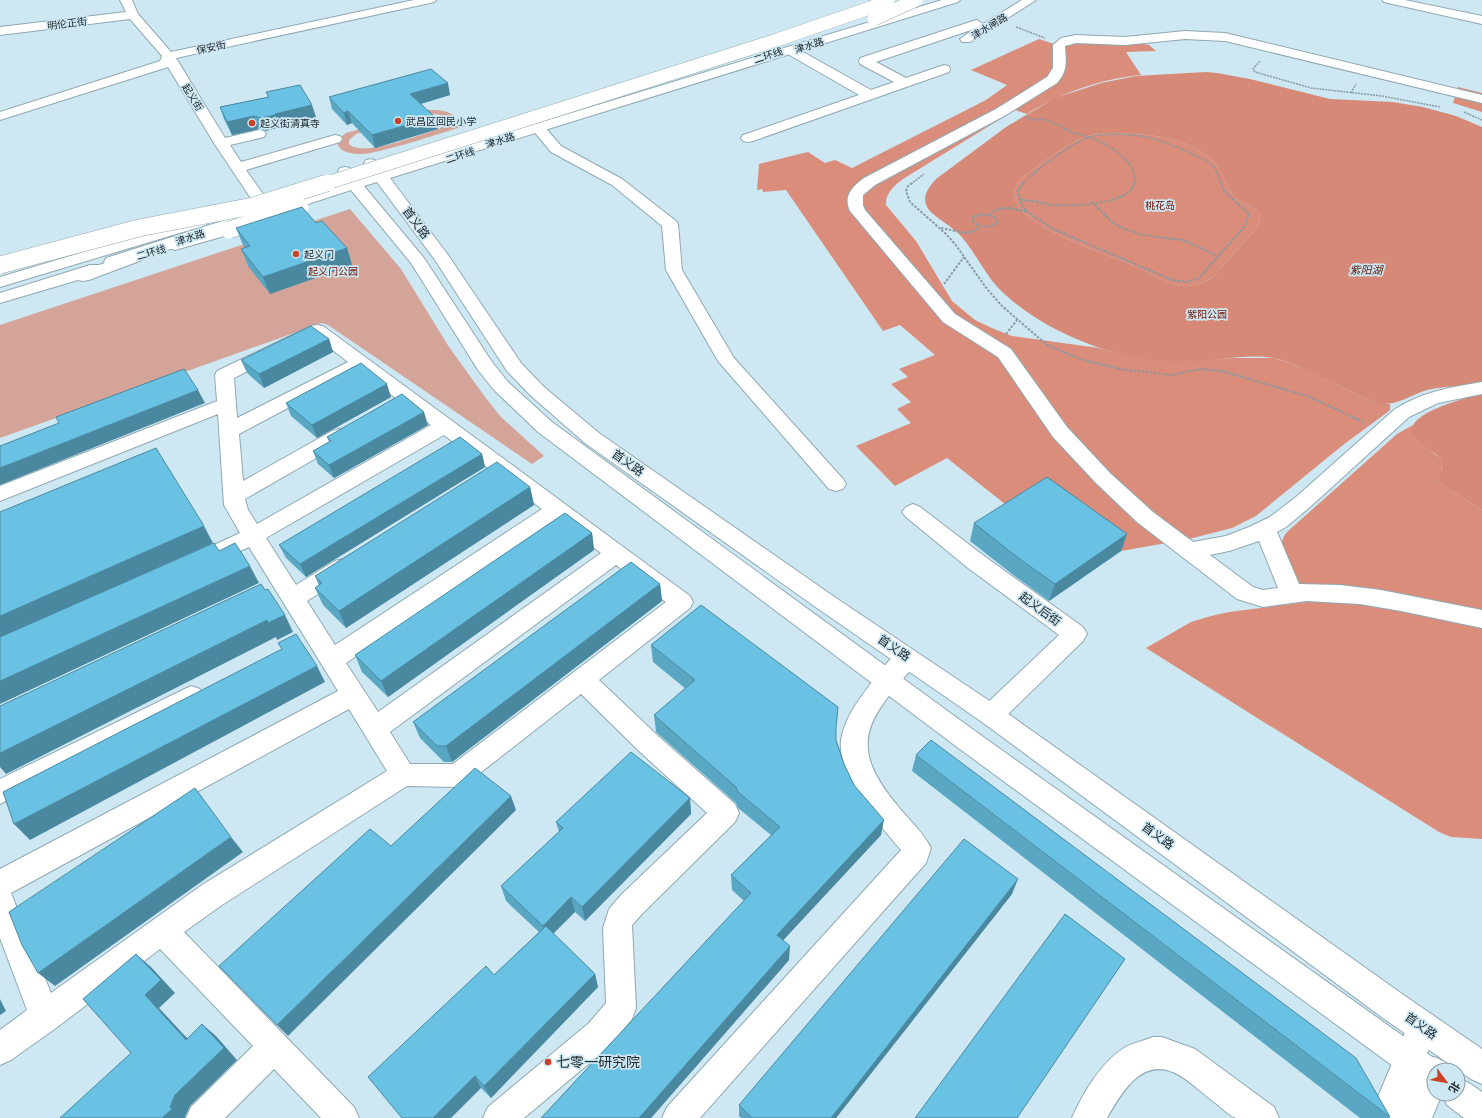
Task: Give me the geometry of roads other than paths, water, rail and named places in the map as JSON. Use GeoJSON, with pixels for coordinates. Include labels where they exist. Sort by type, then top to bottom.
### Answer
{"type":"FeatureCollection","features":[{"type":"Feature","properties":{"kind":"main road","name":"起义街"},"geometry":{"type":"LineString","coordinates":[[126,0],[133,15],[168,56],[237,168],[255,201]]}},
{"type":"Feature","properties":{"kind":"main road","name":"保安街"},"geometry":{"type":"LineString","coordinates":[[0,116],[166,63],[168,56],[430,0]]}},
{"type":"Feature","properties":{"kind":"main road","name":"二环线"},"geometry":{"type":"LineString","coordinates":[[0,282],[255,201],[774,41],[870,8],[888,0]]}},
{"type":"Feature","properties":{"kind":"main road","name":"二环线"},"geometry":{"type":"LineString","coordinates":[[0,298],[136,256],[229,230],[776,53],[884,15],[917,0]]}},
{"type":"Feature","properties":{"kind":"main road","name":"津水路"},"geometry":{"type":"LineString","coordinates":[[0,298],[349,178],[917,0]]}},
{"type":"Feature","properties":{"kind":"main road","name":"津水路"},"geometry":{"type":"LineString","coordinates":[[376,170],[538,128],[954,0]]}},
{"type":"Feature","properties":{"kind":"main road","name":"津水闸路"},"geometry":{"type":"LineString","coordinates":[[954,46],[1030,0]]}},
{"type":"Feature","properties":{"kind":"main road"},"geometry":{"type":"LineString","coordinates":[[1388,0],[1482,20]]}},
{"type":"Feature","properties":{"kind":"main road","name":"明伦正街"},"geometry":{"type":"LineString","coordinates":[[0,31],[133,15]]}},
{"type":"Feature","properties":{"kind":"main road"},"geometry":{"type":"LineString","coordinates":[[905,83],[865,61],[977,24]]}},
{"type":"Feature","properties":{"kind":"main road"},"geometry":{"type":"LineString","coordinates":[[1482,98],[1386,78],[1229,38],[1185,35],[1125,41],[1068,40],[1060,44],[1059,49],[1061,66],[1057,76],[1052,80],[1001,112],[876,177],[862,187],[856,195],[854,202],[857,210],[949,318],[1003,350],[1060,432],[1103,478],[1145,517],[1236,587],[1255,598],[1274,598],[1304,592],[1343,593],[1410,603],[1482,619]]}},
{"type":"Feature","properties":{"kind":"main road"},"geometry":{"type":"LineString","coordinates":[[795,49],[874,94]]}},
{"type":"Feature","properties":{"kind":"main road"},"geometry":{"type":"LineString","coordinates":[[748,138],[944,69]]}},
{"type":"Feature","properties":{"kind":"main road"},"geometry":{"type":"LineString","coordinates":[[538,128],[556,149],[617,182],[670,224],[674,270],[728,361],[836,484]]}},
{"type":"Feature","properties":{"kind":"main road"},"geometry":{"type":"LineString","coordinates":[[221,142],[259,134]]}},
{"type":"Feature","properties":{"kind":"main road"},"geometry":{"type":"LineString","coordinates":[[237,168],[335,139]]}},
{"type":"Feature","properties":{"kind":"main road","name":"首义路"},"geometry":{"type":"LineString","coordinates":[[376,170],[442,258],[514,367],[537,391],[592,438],[991,715],[1431,1061]]}},
{"type":"Feature","properties":{"kind":"main road","name":"津水路"},"geometry":{"type":"LineString","coordinates":[[0,274],[255,201],[349,178]]}},
{"type":"Feature","properties":{"kind":"main road","name":"首义路"},"geometry":{"type":"LineString","coordinates":[[349,178],[418,261],[485,366],[501,386],[545,427],[966,739],[1431,1061],[1482,1068]]}},
{"type":"Feature","properties":{"kind":"main road"},"geometry":{"type":"LineString","coordinates":[[0,265],[139,228],[255,201]]}},
{"type":"Feature","properties":{"kind":"main road"},"geometry":{"type":"LineString","coordinates":[[0,308],[136,256]]}},
{"type":"Feature","properties":{"kind":"main road"},"geometry":{"type":"LineString","coordinates":[[0,1049],[212,895],[403,775],[457,776],[682,602],[317,330],[224,374],[235,505],[288,591],[305,639],[332,660],[403,775]]}},
{"type":"Feature","properties":{"kind":"main road"},"geometry":{"type":"LineString","coordinates":[[229,431],[361,362]]}},
{"type":"Feature","properties":{"kind":"main road"},"geometry":{"type":"LineString","coordinates":[[1190,551],[1229,542],[1265,530],[1278,522],[1416,403],[1435,396],[1479,389]]}},
{"type":"Feature","properties":{"kind":"main road"},"geometry":{"type":"LineString","coordinates":[[388,409],[408,398]]}},
{"type":"Feature","properties":{"kind":"main road"},"geometry":{"type":"LineString","coordinates":[[0,494],[226,404]]}},
{"type":"Feature","properties":{"kind":"main road"},"geometry":{"type":"LineString","coordinates":[[188,566],[253,536],[446,425]]}},
{"type":"Feature","properties":{"kind":"main road"},"geometry":{"type":"LineString","coordinates":[[234,496],[354,428]]}},
{"type":"Feature","properties":{"kind":"main road"},"geometry":{"type":"LineString","coordinates":[[482,481],[502,468]]}},
{"type":"Feature","properties":{"kind":"main road"},"geometry":{"type":"LineString","coordinates":[[332,660],[557,509]]}},
{"type":"Feature","properties":{"kind":"main road","name":"起义后街"},"geometry":{"type":"LineString","coordinates":[[913,512],[976,562],[1075,634],[991,715]]}},
{"type":"Feature","properties":{"kind":"main road"},"geometry":{"type":"LineString","coordinates":[[1265,530],[1292,594]]}},
{"type":"Feature","properties":{"kind":"main road"},"geometry":{"type":"LineString","coordinates":[[374,729],[617,553]]}},
{"type":"Feature","properties":{"kind":"main road"},"geometry":{"type":"LineString","coordinates":[[262,593],[288,591],[360,556]]}},
{"type":"Feature","properties":{"kind":"main road"},"geometry":{"type":"LineString","coordinates":[[678,1118],[916,854],[917,848],[878,803],[864,780],[855,754],[854,741],[858,724],[887,680],[907,658]]}},
{"type":"Feature","properties":{"kind":"main road"},"geometry":{"type":"LineString","coordinates":[[499,1118],[600,1034],[611,1022],[621,1008],[617,928],[619,919],[632,904],[726,813],[649,744],[583,680]]}},
{"type":"Feature","properties":{"kind":"main road"},"geometry":{"type":"LineString","coordinates":[[0,792],[210,686]]}},
{"type":"Feature","properties":{"kind":"main road"},"geometry":{"type":"LineString","coordinates":[[0,884],[353,695]]}},
{"type":"Feature","properties":{"kind":"main road"},"geometry":{"type":"LineString","coordinates":[[0,901],[44,1017]]}},
{"type":"Feature","properties":{"kind":"main road"},"geometry":{"type":"LineString","coordinates":[[162,930],[343,1118]]}},
{"type":"Feature","properties":{"kind":"main road"},"geometry":{"type":"LineString","coordinates":[[202,1118],[274,1047]]}},
{"type":"Feature","properties":{"kind":"main road"},"geometry":{"type":"LineString","coordinates":[[1088,1118],[1112,1080],[1126,1066],[1135,1059],[1153,1053],[1162,1053],[1174,1055],[1184,1060],[1263,1118]]}},
{"type":"Feature","properties":{"kind":"main road"},"geometry":{"type":"LineString","coordinates":[[1385,1118],[1431,1061]]}},
{"type":"Feature","properties":{"kind":"main road"},"geometry":{"type":"LineString","coordinates":[[1416,1118],[1431,1061]]}},
{"type":"Feature","properties":{"kind":"main road"},"geometry":{"type":"LineString","coordinates":[[1466,1100],[1482,1111]]}},
{"type":"Feature","properties":{"kind":"water","name":"紫阳湖"},"geometry":{"type":"Polygon","coordinates":[[[1206,72],[1217,73],[1250,79],[1330,99],[1393,102],[1423,107],[1456,116],[1482,127],[1482,510],[1436,481],[1441,470],[1442,464],[1440,458],[1416,439],[1412,428],[1425,414],[1437,408],[1480,394],[1470,385],[1427,390],[1389,404],[1374,402],[1294,365],[1274,358],[1240,357],[1195,362],[1163,361],[1103,349],[1047,325],[1012,301],[992,281],[958,233],[929,210],[925,197],[928,189],[936,179],[1006,127],[1055,98],[1101,83],[1136,76],[1206,72]],[[1109,133],[1091,135],[1075,141],[1021,179],[1017,183],[1014,194],[1015,200],[1021,210],[1034,221],[1069,240],[1142,269],[1166,282],[1181,286],[1195,285],[1213,277],[1254,231],[1259,223],[1260,212],[1234,196],[1216,164],[1205,154],[1193,147],[1166,138],[1137,134],[1109,133]]]}},
{"type":"Feature","properties":{"kind":"place","name":"武昌区回民小学"},"geometry":{"type":"Point","coordinates":[398,121]}},
{"type":"Feature","properties":{"kind":"place","name":"起义街清真寺"},"geometry":{"type":"Point","coordinates":[252,123]}},
{"type":"Feature","properties":{"kind":"place","name":"起义门"},"geometry":{"type":"Point","coordinates":[296,254]}},
{"type":"Feature","properties":{"kind":"place","name":"七零一研究院"},"geometry":{"type":"Point","coordinates":[548,1062]}},
{"type":"Feature","properties":{"kind":"park label","name":"桃花岛"},"geometry":{"type":"Point","coordinates":[1160,205]}},
{"type":"Feature","properties":{"kind":"park label","name":"起义门公园"},"geometry":{"type":"Point","coordinates":[333,271]}},
{"type":"Feature","properties":{"kind":"park label","name":"紫阳公园"},"geometry":{"type":"Point","coordinates":[1207,314]}}]}
